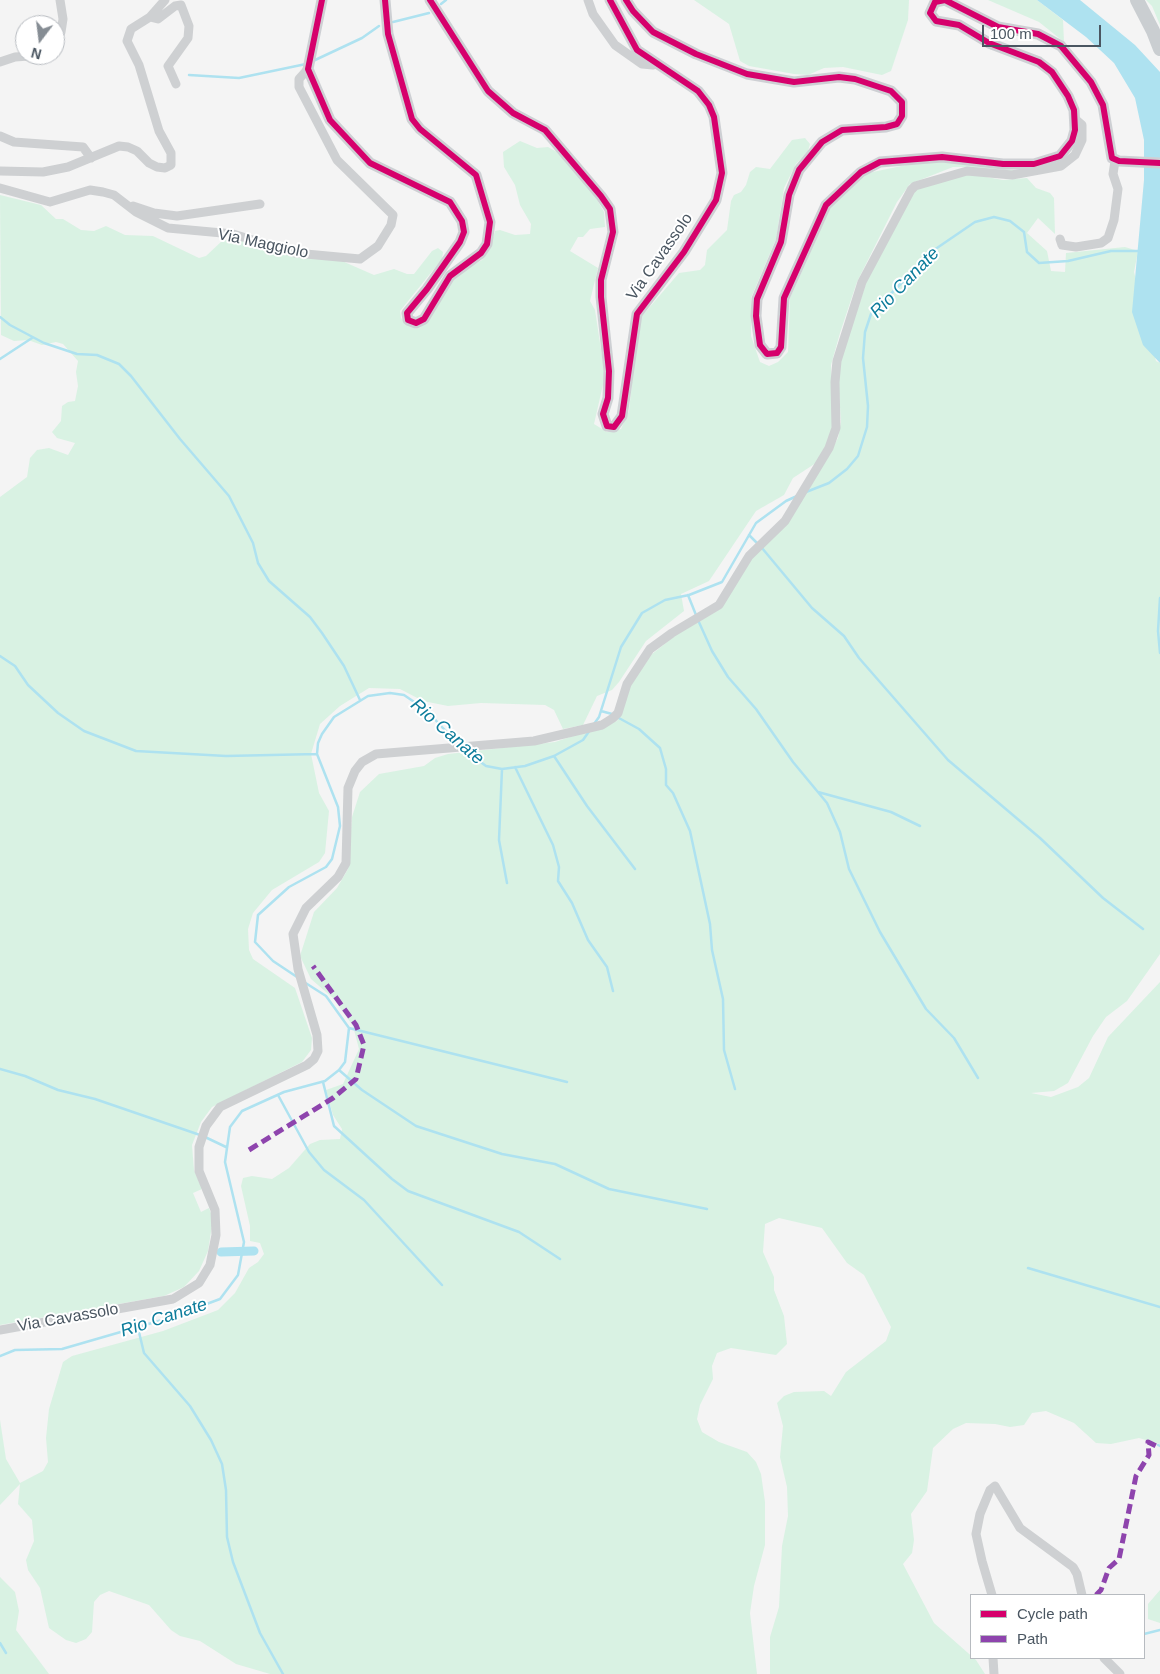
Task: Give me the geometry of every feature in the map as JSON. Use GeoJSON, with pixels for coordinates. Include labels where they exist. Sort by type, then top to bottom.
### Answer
{"type":"FeatureCollection","features":[{"type":"Feature","properties":{"kind":"main road"},"geometry":{"type":"LineString","coordinates":[[322,0],[308,66],[330,120],[370,163],[450,202],[462,221],[464,232],[460,242],[427,290],[407,313],[408,320],[419,323],[424,319],[450,276],[481,254],[487,244],[490,222],[476,175],[420,129],[412,119],[388,34],[385,0]]}},
{"type":"Feature","properties":{"kind":"main road","name":"Via Cavassolo"},"geometry":{"type":"LineString","coordinates":[[430,0],[488,91],[514,113],[545,130],[610,209],[613,232],[600,296],[609,372],[608,398],[603,414],[605,423],[610,427],[614,427],[622,416],[637,314],[684,252],[716,200],[721,185],[722,165],[712,111],[698,91],[637,50],[630,41],[610,0]]}},
{"type":"Feature","properties":{"kind":"main road"},"geometry":{"type":"LineString","coordinates":[[626,0],[633,12],[653,32],[696,54],[741,71],[794,82],[838,77],[855,79],[892,91],[902,102],[902,116],[897,124],[886,127],[842,130],[822,142],[799,170],[789,195],[781,242],[757,299],[756,316],[760,345],[767,354],[778,353],[781,347],[784,298],[802,254],[826,205],[861,172],[880,162],[942,157],[1019,165],[1048,161],[1060,156],[1069,148],[1075,130],[1075,119],[1068,96],[1058,80],[1045,66],[1030,58],[989,43],[959,25],[936,21],[930,13],[933,4],[945,0],[998,27],[1038,34],[1061,46],[1091,82],[1104,105],[1111,156],[1117,161],[1160,163]]}},
{"type":"Feature","properties":{"kind":"main road"},"geometry":{"type":"LineString","coordinates":[[1137,0],[1153,30],[1160,49]]}},
{"type":"Feature","properties":{"kind":"street"},"geometry":{"type":"LineString","coordinates":[[60,0],[62,15]]}},
{"type":"Feature","properties":{"kind":"street"},"geometry":{"type":"LineString","coordinates":[[0,172],[43,172],[68,167],[119,146],[137,151],[149,163],[157,167],[166,168],[171,165],[171,153],[159,131],[139,65],[128,45],[131,29],[150,17],[165,0]]}},
{"type":"Feature","properties":{"kind":"street"},"geometry":{"type":"LineString","coordinates":[[588,0],[593,14],[615,45],[642,64],[653,66],[656,64]]}},
{"type":"Feature","properties":{"kind":"street"},"geometry":{"type":"LineString","coordinates":[[150,17],[158,18],[175,6],[181,5],[189,26],[188,38],[168,66],[176,84]]}},
{"type":"Feature","properties":{"kind":"street"},"geometry":{"type":"LineString","coordinates":[[0,62],[15,57]]}},
{"type":"Feature","properties":{"kind":"street","name":"Via Maggiolo"},"geometry":{"type":"LineString","coordinates":[[0,188],[50,202],[90,190],[103,192],[114,195],[136,212],[168,228],[233,234],[295,253],[350,260],[360,259],[378,246],[391,225],[393,216],[337,160],[299,86],[299,79],[308,66]]}},
{"type":"Feature","properties":{"kind":"street","name":"Via Cavassolo"},"geometry":{"type":"LineString","coordinates":[[0,1330],[166,1301],[182,1295],[199,1283],[210,1264],[217,1222],[211,1197],[199,1171],[200,1137],[220,1107],[298,1070],[314,1059],[318,1044],[293,944],[297,922],[306,908],[338,877],[346,863],[348,788],[355,772],[368,756],[376,754],[534,741],[564,735],[609,722],[618,713],[623,691],[650,649],[672,632],[719,604],[749,556],[785,520],[835,436],[837,362],[862,282],[914,186],[966,171],[1012,175],[1061,166],[1075,155],[1082,140],[1082,125],[1075,119]]}},
{"type":"Feature","properties":{"kind":"street"},"geometry":{"type":"LineString","coordinates":[[0,136],[14,142],[83,147],[91,158]]}},
{"type":"Feature","properties":{"kind":"street"},"geometry":{"type":"LineString","coordinates":[[1060,239],[1062,245],[1076,247],[1101,244],[1108,238],[1114,220],[1118,189],[1113,174],[1117,161]]}},
{"type":"Feature","properties":{"kind":"street"},"geometry":{"type":"LineString","coordinates":[[126,203],[154,213],[177,216],[260,204]]}},
{"type":"Feature","properties":{"kind":"street"},"geometry":{"type":"LineString","coordinates":[[992,1594],[976,1534],[980,1514],[990,1490],[995,1486],[1020,1528],[1072,1568],[1077,1574],[1082,1594]]}},
{"type":"Feature","properties":{"kind":"street"},"geometry":{"type":"LineString","coordinates":[[993,1659],[994,1674]]}},
{"type":"Feature","properties":{"kind":"street"},"geometry":{"type":"LineString","coordinates":[[1105,1659],[1120,1674]]}},
{"type":"Feature","properties":{"kind":"green space"},"geometry":{"type":"Polygon","coordinates":[[[694,0],[909,0],[908,20],[891,71],[882,75],[843,67],[824,68],[808,75],[749,66],[740,61],[729,24],[694,0]]]}},
{"type":"Feature","properties":{"kind":"green space"},"geometry":{"type":"Polygon","coordinates":[[[988,0],[1037,0],[1063,20],[1064,42],[1039,22],[988,0]]]}},
{"type":"Feature","properties":{"kind":"green space"},"geometry":{"type":"Polygon","coordinates":[[[1146,0],[1160,0],[1160,25],[1152,6],[1146,0]]]}},
{"type":"Feature","properties":{"kind":"green space"},"geometry":{"type":"Polygon","coordinates":[[[805,138],[810,144],[808,151],[796,164],[784,188],[776,239],[751,298],[751,336],[760,362],[769,366],[778,362],[788,352],[790,298],[830,208],[868,173],[930,160],[1022,171],[994,172],[970,167],[953,167],[910,184],[897,202],[857,282],[831,365],[833,420],[830,438],[816,463],[793,478],[784,495],[756,511],[709,581],[681,594],[684,611],[646,641],[612,690],[597,696],[583,725],[563,729],[554,710],[545,705],[481,703],[448,706],[423,701],[400,689],[369,688],[340,706],[320,724],[311,754],[319,793],[329,811],[325,853],[319,862],[272,890],[253,913],[248,929],[249,950],[253,959],[295,988],[312,1038],[311,1050],[302,1062],[212,1107],[201,1122],[192,1145],[194,1170],[202,1189],[193,1193],[201,1212],[209,1208],[213,1219],[208,1251],[199,1271],[184,1287],[164,1296],[0,1325],[0,497],[27,477],[30,458],[37,450],[49,448],[68,455],[75,443],[57,438],[52,432],[61,421],[62,406],[68,402],[75,401],[78,386],[76,372],[78,361],[63,344],[56,342],[42,345],[28,340],[14,341],[1,335],[0,195],[41,205],[56,219],[63,219],[81,230],[94,231],[106,226],[125,235],[153,236],[199,258],[206,256],[223,240],[238,240],[342,261],[374,275],[394,269],[407,274],[414,274],[432,251],[438,248],[443,252],[442,259],[400,311],[401,318],[405,323],[416,329],[421,327],[457,274],[482,260],[490,247],[495,231],[500,230],[515,235],[530,234],[531,224],[520,205],[515,185],[504,167],[503,152],[520,141],[537,148],[548,147],[557,152],[592,191],[604,212],[605,227],[590,229],[583,237],[578,237],[570,251],[598,268],[590,301],[595,310],[605,376],[594,424],[607,432],[621,429],[629,411],[637,336],[642,316],[679,273],[700,270],[705,265],[707,250],[727,230],[731,201],[734,195],[741,192],[746,185],[750,172],[756,167],[770,169],[792,140],[805,138]]]}},
{"type":"Feature","properties":{"kind":"green space"},"geometry":{"type":"Polygon","coordinates":[[[970,174],[1003,180],[1027,178],[1036,188],[1050,193],[1054,198],[1055,234],[1038,218],[1027,233],[1047,251],[1051,271],[1065,272],[1066,253],[1125,247],[1138,251],[1134,272],[1156,361],[1160,363],[1160,954],[1127,1001],[1106,1017],[1093,1036],[1068,1083],[1054,1091],[1031,1093],[1051,1097],[1078,1087],[1089,1078],[1108,1037],[1160,982],[1160,1444],[1139,1438],[1111,1444],[1096,1443],[1074,1423],[1046,1411],[1032,1413],[1024,1425],[1010,1427],[995,1424],[966,1423],[953,1429],[933,1448],[927,1491],[911,1514],[914,1540],[912,1553],[903,1564],[934,1623],[970,1655],[970,1659],[976,1660],[985,1674],[770,1674],[770,1637],[779,1607],[782,1546],[788,1516],[787,1487],[780,1457],[783,1426],[777,1403],[784,1396],[794,1392],[824,1391],[831,1396],[846,1372],[886,1341],[891,1327],[864,1275],[847,1263],[822,1228],[779,1218],[765,1224],[763,1252],[774,1277],[774,1290],[784,1316],[787,1344],[776,1355],[731,1348],[717,1353],[712,1366],[713,1379],[700,1405],[697,1419],[702,1432],[719,1442],[747,1452],[756,1462],[761,1474],[765,1502],[765,1545],[754,1586],[750,1613],[757,1674],[270,1674],[236,1664],[200,1641],[180,1636],[171,1630],[149,1605],[109,1591],[100,1595],[94,1602],[92,1632],[86,1639],[76,1643],[66,1640],[49,1628],[40,1588],[28,1570],[26,1560],[34,1541],[32,1520],[18,1504],[20,1484],[0,1505],[0,1420],[6,1459],[20,1483],[43,1471],[48,1462],[46,1438],[49,1409],[63,1362],[72,1356],[163,1331],[218,1310],[235,1293],[249,1268],[258,1262],[264,1254],[260,1243],[250,1241],[250,1226],[241,1186],[243,1178],[252,1176],[272,1179],[289,1168],[310,1144],[320,1140],[340,1139],[342,1129],[333,1115],[326,1090],[343,1084],[359,1049],[353,1026],[333,998],[311,979],[300,956],[314,912],[337,888],[348,869],[352,817],[360,792],[379,774],[424,766],[435,758],[448,754],[555,742],[617,721],[631,684],[652,654],[676,635],[720,609],[744,566],[783,527],[832,449],[838,438],[841,422],[838,378],[840,363],[868,277],[911,196],[917,189],[970,174]]]}},
{"type":"Feature","properties":{"kind":"green space"},"geometry":{"type":"Polygon","coordinates":[[[0,1577],[15,1592],[19,1611],[16,1630],[49,1674],[0,1674],[0,1577]]]}},
{"type":"Feature","properties":{"kind":"green space"},"geometry":{"type":"Polygon","coordinates":[[[1160,1590],[1160,1623],[1148,1619],[1148,1604],[1160,1590]]]}},
{"type":"Feature","properties":{"kind":"water"},"geometry":{"type":"Polygon","coordinates":[[[1037,0],[1080,0],[1135,45],[1160,72],[1160,363],[1143,345],[1132,312],[1144,180],[1144,140],[1135,98],[1114,63],[1086,37],[1037,0]]]}},
{"type":"Feature","properties":{"kind":"waterway"},"geometry":{"type":"LineString","coordinates":[[441,4],[446,0]]}},
{"type":"Feature","properties":{"kind":"waterway"},"geometry":{"type":"LineString","coordinates":[[393,22],[429,13]]}},
{"type":"Feature","properties":{"kind":"waterway"},"geometry":{"type":"LineString","coordinates":[[313,61],[362,38],[379,26]]}},
{"type":"Feature","properties":{"kind":"waterway"},"geometry":{"type":"LineString","coordinates":[[189,75],[239,78],[306,64]]}},
{"type":"Feature","properties":{"kind":"waterway","name":"Rio Canate"},"geometry":{"type":"LineString","coordinates":[[806,492],[829,483],[847,469],[858,456],[867,427],[868,406],[863,358],[865,332],[871,314],[934,250],[975,222],[994,217],[1010,221],[1024,232],[1027,252],[1039,263],[1068,261],[1111,251],[1139,251]]}},
{"type":"Feature","properties":{"kind":"waterway"},"geometry":{"type":"LineString","coordinates":[[0,317],[10,325],[44,343],[77,354],[97,355],[119,364],[131,376],[180,439],[229,496],[253,543],[258,563],[269,581],[310,617],[344,666],[360,700]]}},
{"type":"Feature","properties":{"kind":"waterway"},"geometry":{"type":"LineString","coordinates":[[0,359],[32,338]]}},
{"type":"Feature","properties":{"kind":"waterway","name":"Rio Canate"},"geometry":{"type":"LineString","coordinates":[[594,724],[599,717],[621,647],[642,613],[665,600],[689,595],[722,582],[756,523],[786,501],[797,496]]}},
{"type":"Feature","properties":{"kind":"waterway"},"geometry":{"type":"LineString","coordinates":[[749,535],[758,544]]}},
{"type":"Feature","properties":{"kind":"waterway"},"geometry":{"type":"LineString","coordinates":[[762,548],[812,608],[844,636],[859,658],[948,760],[1040,838],[1103,898],[1143,929]]}},
{"type":"Feature","properties":{"kind":"waterway"},"geometry":{"type":"LineString","coordinates":[[688,595],[696,615]]}},
{"type":"Feature","properties":{"kind":"waterway"},"geometry":{"type":"LineString","coordinates":[[1160,598],[1158,631],[1160,653]]}},
{"type":"Feature","properties":{"kind":"waterway"},"geometry":{"type":"LineString","coordinates":[[698,620],[712,651],[728,677],[756,709],[793,762],[827,803],[840,832],[849,869],[880,932],[926,1009],[954,1038],[978,1078]]}},
{"type":"Feature","properties":{"kind":"waterway"},"geometry":{"type":"LineString","coordinates":[[0,656],[15,666],[28,685],[58,713],[84,731],[136,751],[226,756],[317,754]]}},
{"type":"Feature","properties":{"kind":"waterway","name":"Rio Canate"},"geometry":{"type":"LineString","coordinates":[[297,977],[273,961],[255,942],[258,915],[289,887],[326,867],[332,859],[340,826],[338,807],[317,754],[318,743],[322,734],[334,717],[368,696],[390,693],[404,695],[426,710],[459,745]]}},
{"type":"Feature","properties":{"kind":"waterway"},"geometry":{"type":"LineString","coordinates":[[601,711],[612,714]]}},
{"type":"Feature","properties":{"kind":"waterway"},"geometry":{"type":"LineString","coordinates":[[617,717],[639,729],[660,748],[666,769],[666,785],[673,793],[690,831],[710,924],[712,950],[723,999],[724,1050],[735,1089]]}},
{"type":"Feature","properties":{"kind":"waterway","name":"Rio Canate"},"geometry":{"type":"LineString","coordinates":[[463,749],[486,766],[502,769],[525,766],[554,756],[583,740],[590,730]]}},
{"type":"Feature","properties":{"kind":"waterway"},"geometry":{"type":"LineString","coordinates":[[554,756],[587,806],[635,869]]}},
{"type":"Feature","properties":{"kind":"waterway"},"geometry":{"type":"LineString","coordinates":[[515,767],[553,845],[559,867],[558,881],[572,903],[588,940],[607,967],[613,991]]}},
{"type":"Feature","properties":{"kind":"waterway"},"geometry":{"type":"LineString","coordinates":[[502,769],[499,840],[507,883]]}},
{"type":"Feature","properties":{"kind":"waterway"},"geometry":{"type":"LineString","coordinates":[[818,792],[891,812],[920,826]]}},
{"type":"Feature","properties":{"kind":"waterway","name":"Rio Canate"},"geometry":{"type":"LineString","coordinates":[[0,1356],[15,1350],[62,1349],[169,1318],[220,1299],[238,1275],[244,1242],[225,1162],[230,1127],[242,1111],[284,1092],[325,1081],[339,1070],[345,1062],[349,1028],[326,996],[304,982]]}},
{"type":"Feature","properties":{"kind":"waterway"},"geometry":{"type":"LineString","coordinates":[[349,1028],[567,1082]]}},
{"type":"Feature","properties":{"kind":"waterway"},"geometry":{"type":"LineString","coordinates":[[0,1069],[25,1076],[58,1090],[95,1099],[200,1135]]}},
{"type":"Feature","properties":{"kind":"waterway"},"geometry":{"type":"LineString","coordinates":[[339,1070],[362,1090],[416,1126],[502,1154],[555,1164],[609,1189],[707,1209]]}},
{"type":"Feature","properties":{"kind":"waterway"},"geometry":{"type":"LineString","coordinates":[[323,1082],[334,1126],[392,1179],[408,1191],[519,1232],[560,1259]]}},
{"type":"Feature","properties":{"kind":"waterway"},"geometry":{"type":"LineString","coordinates":[[278,1095],[309,1152],[324,1170],[364,1200],[442,1285]]}},
{"type":"Feature","properties":{"kind":"waterway"},"geometry":{"type":"LineString","coordinates":[[205,1137],[226,1147]]}},
{"type":"Feature","properties":{"kind":"waterway"},"geometry":{"type":"LineString","coordinates":[[221,1252],[254,1251]]}},
{"type":"Feature","properties":{"kind":"waterway"},"geometry":{"type":"LineString","coordinates":[[1028,1268],[1160,1307]]}},
{"type":"Feature","properties":{"kind":"waterway"},"geometry":{"type":"LineString","coordinates":[[138,1328],[144,1353],[190,1406],[211,1440],[222,1464],[226,1490],[227,1537],[233,1562],[260,1633],[283,1674]]}},
{"type":"Feature","properties":{"kind":"waterway"},"geometry":{"type":"LineString","coordinates":[[1145,1634],[1160,1630]]}},
{"type":"Feature","properties":{"kind":"waterway"},"geometry":{"type":"LineString","coordinates":[[0,1643],[6,1653]]}},
{"type":"Feature","properties":{"kind":"marked path"},"geometry":{"type":"LineString","coordinates":[[249,1150],[333,1098],[356,1079],[364,1045],[356,1025],[313,966]]}},
{"type":"Feature","properties":{"kind":"marked path"},"geometry":{"type":"LineString","coordinates":[[1097,1594],[1101,1590],[1109,1568],[1119,1559],[1136,1476],[1149,1455],[1148,1442],[1160,1448]]}},
{"type":"Feature","properties":{"kind":"cycle path"},"geometry":{"type":"LineString","coordinates":[[322,0],[308,69],[330,120],[370,163],[450,202],[462,221],[464,232],[460,242],[427,289],[407,313],[408,320],[416,323],[424,319],[450,276],[481,253],[487,244],[490,222],[476,175],[420,129],[412,119],[388,34],[385,0]]}},
{"type":"Feature","properties":{"kind":"cycle path"},"geometry":{"type":"LineString","coordinates":[[430,0],[488,91],[513,113],[545,130],[610,209],[613,232],[601,280],[609,371],[608,398],[603,414],[607,426],[614,427],[622,416],[637,314],[684,252],[716,200],[722,173],[714,117],[709,105],[698,91],[637,50],[610,0]]}},
{"type":"Feature","properties":{"kind":"cycle path"},"geometry":{"type":"LineString","coordinates":[[626,0],[633,11],[653,32],[696,54],[747,74],[794,82],[839,77],[855,79],[891,91],[902,102],[902,116],[897,124],[886,127],[842,130],[822,142],[799,170],[789,195],[781,242],[757,299],[756,316],[760,345],[767,354],[777,353],[781,347],[784,298],[826,205],[861,172],[880,162],[942,157],[1003,164],[1034,164],[1060,156],[1072,141],[1075,130],[1074,110],[1068,96],[1052,72],[1039,62],[989,43],[959,25],[936,21],[930,13],[935,2],[945,0],[998,27],[1038,34],[1061,46],[1091,82],[1103,105],[1112,158],[1119,161],[1160,163]]}}]}
